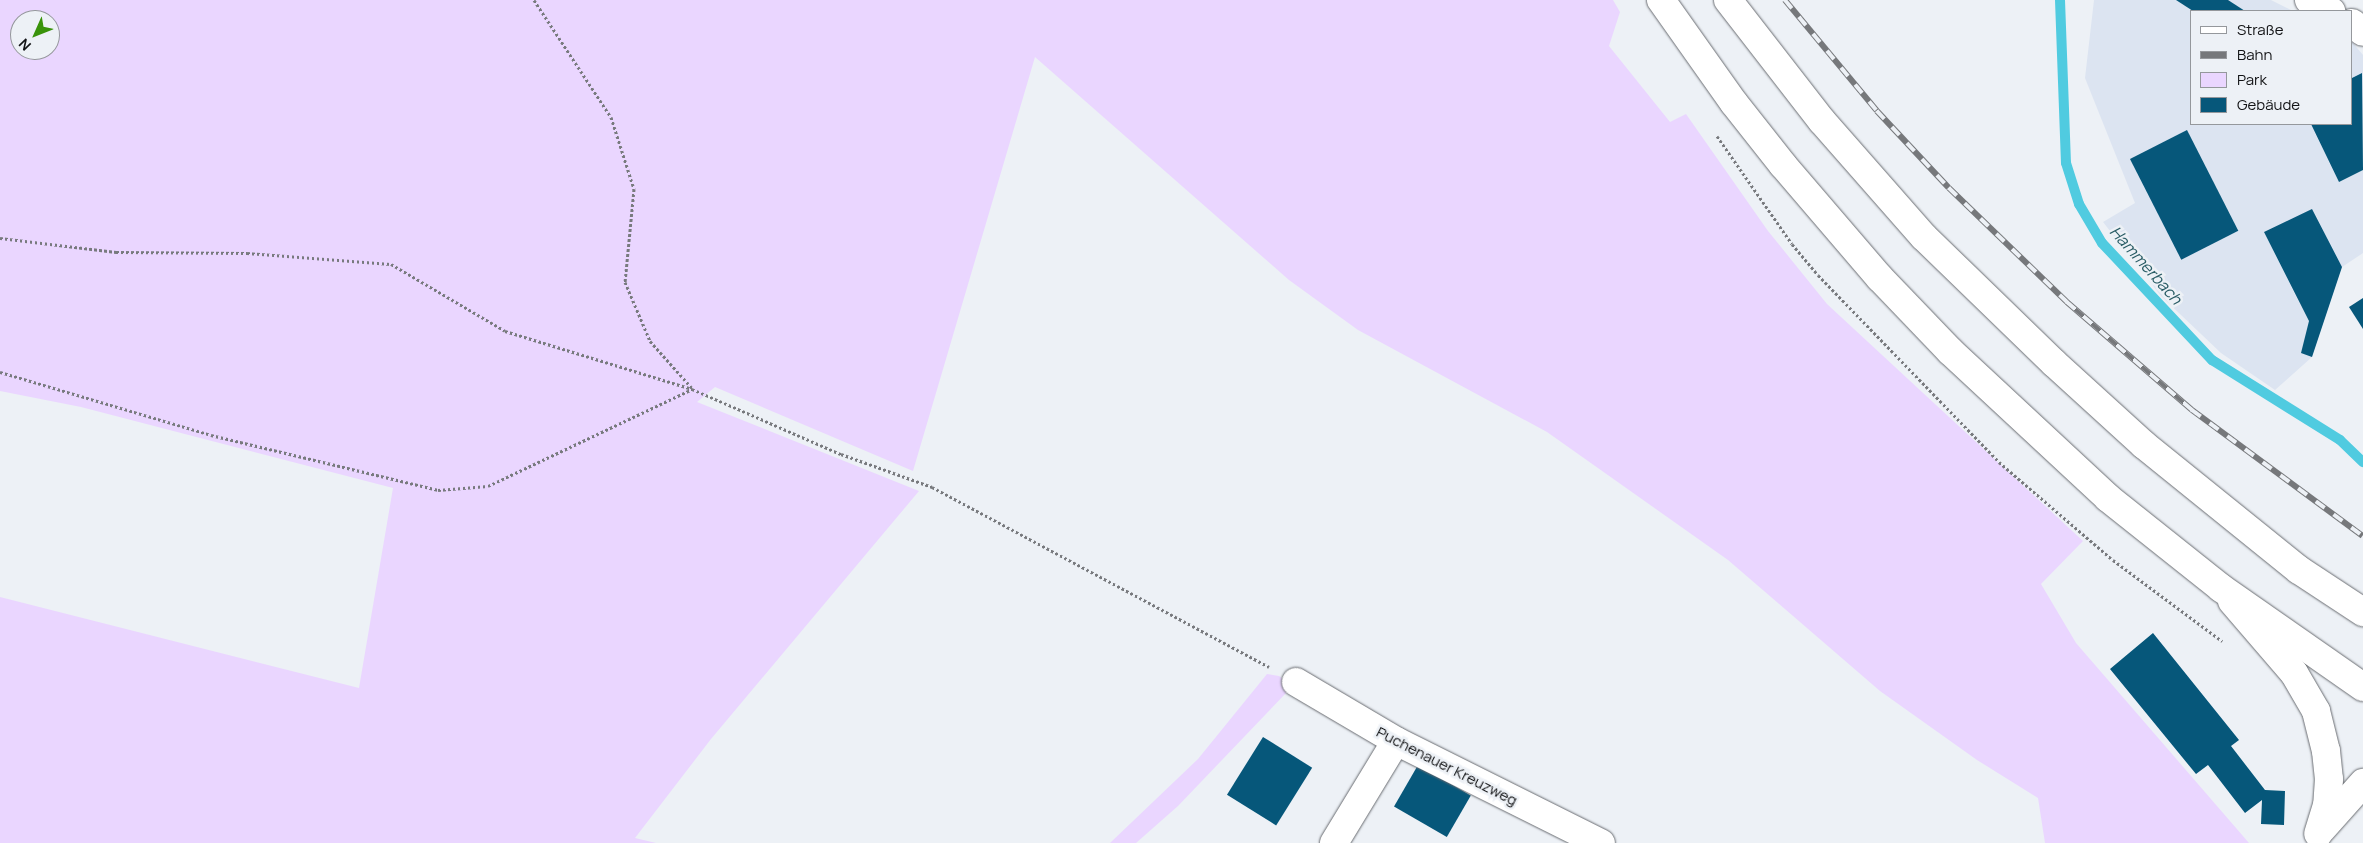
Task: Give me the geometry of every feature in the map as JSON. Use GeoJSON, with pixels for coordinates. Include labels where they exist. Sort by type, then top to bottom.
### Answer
{"type":"FeatureCollection","features":[{"type":"Feature","properties":{"kind":"main road"},"geometry":{"type":"LineString","coordinates":[[1661,0],[1734,103],[1880,278],[2012,412],[2086,478],[2221,588],[2363,687]]}},
{"type":"Feature","properties":{"kind":"main road"},"geometry":{"type":"LineString","coordinates":[[1728,0],[1822,121],[1924,237],[2054,364],[2144,445],[2300,570],[2363,612]]}},
{"type":"Feature","properties":{"kind":"main road"},"geometry":{"type":"LineString","coordinates":[[2309,0],[2329,10]]}},
{"type":"Feature","properties":{"kind":"main road"},"geometry":{"type":"LineString","coordinates":[[2353,24],[2363,32]]}},
{"type":"Feature","properties":{"kind":"main road"},"geometry":{"type":"LineString","coordinates":[[2221,588],[2294,673],[2316,711],[2326,751],[2329,779],[2327,805],[2316,838]]}},
{"type":"Feature","properties":{"kind":"main road","name":"Puchenauer Kreuzweg"},"geometry":{"type":"LineString","coordinates":[[1296,682],[1396,741],[1601,843]]}},
{"type":"Feature","properties":{"kind":"main road"},"geometry":{"type":"LineString","coordinates":[[1334,843],[1396,741]]}},
{"type":"Feature","properties":{"kind":"main road"},"geometry":{"type":"LineString","coordinates":[[2316,838],[2363,783]]}},
{"type":"Feature","properties":{"kind":"path"},"geometry":{"type":"LineString","coordinates":[[534,0],[611,117],[634,189],[625,282],[650,341],[692,389]]}},
{"type":"Feature","properties":{"kind":"path"},"geometry":{"type":"LineString","coordinates":[[0,238],[116,252],[247,253],[391,264],[505,331],[692,389],[841,454],[932,487],[1296,682]]}},
{"type":"Feature","properties":{"kind":"path"},"geometry":{"type":"LineString","coordinates":[[0,372],[212,435],[438,490],[488,486],[692,389]]}},
{"type":"Feature","properties":{"kind":"shaded area"},"geometry":{"type":"Polygon","coordinates":[[[2094,0],[2271,0],[2291,10],[2190,10],[2190,125],[2353,125],[2353,43],[2363,55],[2363,253],[2342,267],[2312,357],[2275,390],[2221,353],[2161,296],[2103,222],[2135,203],[2085,78],[2094,0]]]}},
{"type":"Feature","properties":{"kind":"green space"},"geometry":{"type":"Polygon","coordinates":[[[0,0],[1613,0],[1620,12],[1609,46],[1670,122],[1686,114],[1768,231],[1827,304],[2083,541],[2041,584],[2076,643],[2249,843],[2045,843],[2038,798],[1977,760],[1880,691],[1728,560],[1547,432],[1358,330],[1289,280],[1035,57],[913,471],[715,387],[697,402],[919,491],[711,739],[635,838],[656,843],[0,843],[0,597],[359,688],[393,488],[81,407],[0,391],[0,0]]]}},
{"type":"Feature","properties":{"kind":"green space"},"geometry":{"type":"Polygon","coordinates":[[[1267,674],[1279,676],[1290,684],[1287,692],[1178,806],[1136,843],[1110,843],[1198,759],[1267,674]]]}},
{"type":"Feature","properties":{"kind":"building"},"geometry":{"type":"Polygon","coordinates":[[[2176,0],[2228,0],[2243,10],[2191,10],[2176,0]]]}},
{"type":"Feature","properties":{"kind":"building"},"geometry":{"type":"Polygon","coordinates":[[[2362,73],[2363,170],[2339,182],[2311,125],[2353,125],[2353,78],[2362,73]]]}},
{"type":"Feature","properties":{"kind":"building"},"geometry":{"type":"Polygon","coordinates":[[[2187,130],[2238,231],[2181,260],[2130,159],[2187,130]]]}},
{"type":"Feature","properties":{"kind":"building"},"geometry":{"type":"Polygon","coordinates":[[[2312,209],[2342,267],[2312,357],[2301,353],[2309,321],[2264,232],[2312,209]]]}},
{"type":"Feature","properties":{"kind":"building"},"geometry":{"type":"Polygon","coordinates":[[[2363,298],[2363,329],[2349,307],[2363,298]]]}},
{"type":"Feature","properties":{"kind":"building"},"geometry":{"type":"Polygon","coordinates":[[[2153,633],[2239,740],[2231,746],[2265,790],[2285,791],[2284,825],[2261,824],[2262,800],[2245,813],[2208,765],[2196,774],[2110,669],[2153,633]]]}},
{"type":"Feature","properties":{"kind":"building"},"geometry":{"type":"Polygon","coordinates":[[[1263,737],[1312,768],[1276,825],[1227,795],[1263,737]]]}},
{"type":"Feature","properties":{"kind":"building"},"geometry":{"type":"Polygon","coordinates":[[[1418,765],[1471,796],[1447,837],[1394,807],[1418,765]]]}},
{"type":"Feature","properties":{"kind":"waterway","name":"Hammerbach"},"geometry":{"type":"LineString","coordinates":[[2060,0],[2066,163],[2079,204],[2102,243],[2212,360],[2340,440],[2363,462]]}},
{"type":"Feature","properties":{"kind":"railway"},"geometry":{"type":"LineString","coordinates":[[1785,0],[1877,111],[1949,188],[2067,302],[2192,410],[2363,536]]}}]}
